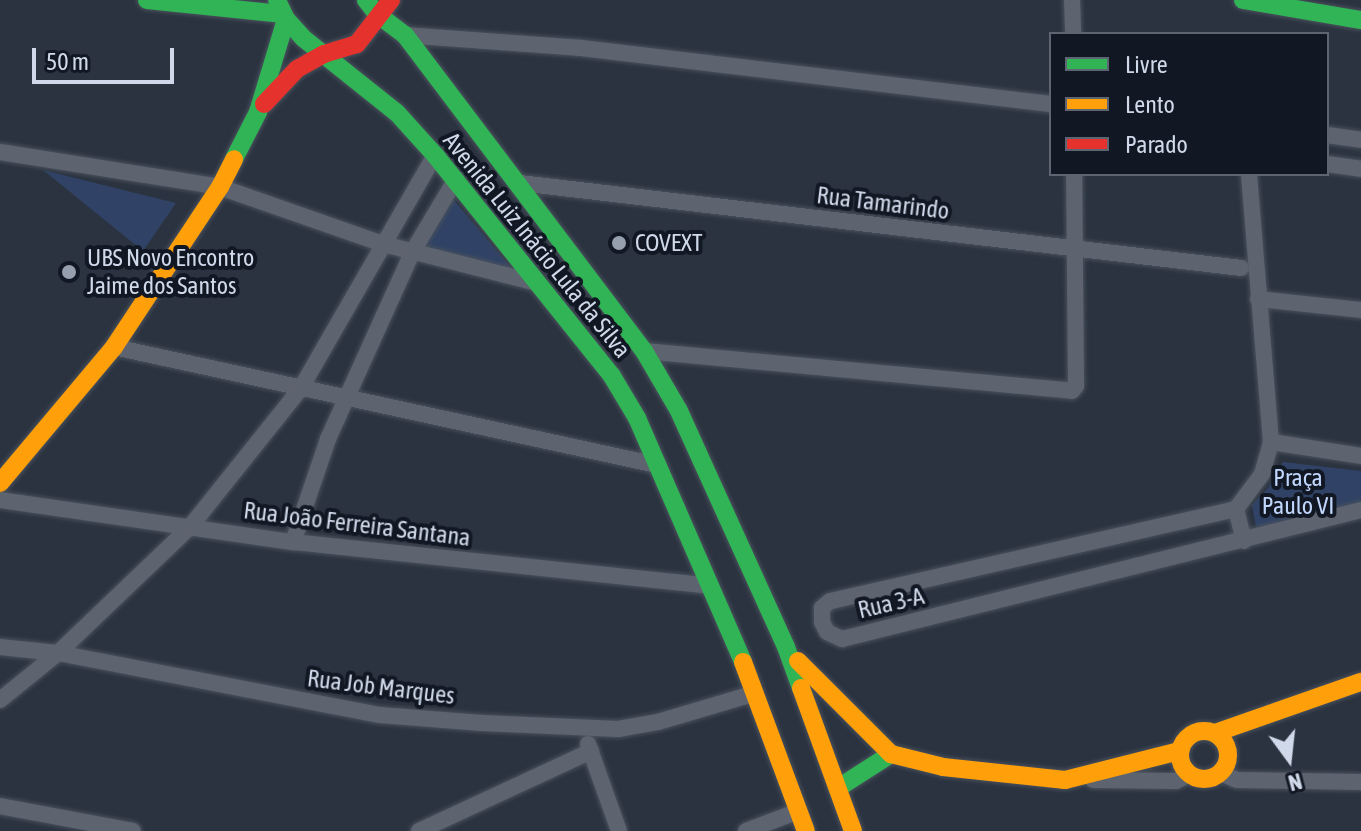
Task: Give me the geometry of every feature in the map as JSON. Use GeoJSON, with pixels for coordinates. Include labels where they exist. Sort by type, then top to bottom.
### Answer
{"type":"FeatureCollection","features":[{"type":"Feature","properties":{"kind":"street"},"geometry":{"type":"LineString","coordinates":[[0,483],[114,347],[220,187],[258,112],[282,11],[147,0]]}},
{"type":"Feature","properties":{"kind":"street"},"geometry":{"type":"LineString","coordinates":[[258,112],[297,69],[324,54],[357,44],[369,30],[372,7],[391,0]]}},
{"type":"Feature","properties":{"kind":"street"},"geometry":{"type":"LineString","coordinates":[[1072,0],[1073,32]]}},
{"type":"Feature","properties":{"kind":"street"},"geometry":{"type":"LineString","coordinates":[[1246,0],[1361,20]]}},
{"type":"Feature","properties":{"kind":"street","name":"Avenida Luiz Inácio Lula da Silva"},"geometry":{"type":"LineString","coordinates":[[372,7],[405,35],[520,183],[644,351],[679,411],[786,647],[853,831]]}},
{"type":"Feature","properties":{"kind":"street","name":"Avenida Luiz Inácio Lula da Silva"},"geometry":{"type":"LineString","coordinates":[[282,11],[324,54],[397,113],[435,155],[612,376],[657,465],[756,693],[806,831]]}},
{"type":"Feature","properties":{"kind":"street"},"geometry":{"type":"LineString","coordinates":[[405,35],[581,48],[1049,104]]}},
{"type":"Feature","properties":{"kind":"street"},"geometry":{"type":"LineString","coordinates":[[1329,135],[1361,140]]}},
{"type":"Feature","properties":{"kind":"street"},"geometry":{"type":"LineString","coordinates":[[0,152],[220,187],[383,244],[542,285]]}},
{"type":"Feature","properties":{"kind":"street"},"geometry":{"type":"LineString","coordinates":[[0,700],[58,653],[190,527],[301,388],[435,155]]}},
{"type":"Feature","properties":{"kind":"street"},"geometry":{"type":"LineString","coordinates":[[1329,164],[1361,169]]}},
{"type":"Feature","properties":{"kind":"street"},"geometry":{"type":"LineString","coordinates":[[644,351],[1069,392],[1076,386],[1074,176]]}},
{"type":"Feature","properties":{"kind":"street"},"geometry":{"type":"LineString","coordinates":[[1244,541],[1236,509],[1265,467],[1271,442],[1249,176]]}},
{"type":"Feature","properties":{"kind":"street"},"geometry":{"type":"LineString","coordinates":[[293,542],[328,439],[413,251],[456,179]]}},
{"type":"Feature","properties":{"kind":"street","name":"Rua Tamarindo"},"geometry":{"type":"LineString","coordinates":[[520,183],[1241,268]]}},
{"type":"Feature","properties":{"kind":"street"},"geometry":{"type":"LineString","coordinates":[[1258,299],[1361,310]]}},
{"type":"Feature","properties":{"kind":"street"},"geometry":{"type":"LineString","coordinates":[[114,347],[657,465]]}},
{"type":"Feature","properties":{"kind":"street"},"geometry":{"type":"LineString","coordinates":[[1271,442],[1361,456]]}},
{"type":"Feature","properties":{"kind":"street","name":"Rua João Ferreira Santana"},"geometry":{"type":"LineString","coordinates":[[0,500],[293,542],[709,586]]}},
{"type":"Feature","properties":{"kind":"street","name":"Rua 3-A"},"geometry":{"type":"LineString","coordinates":[[1236,509],[830,601],[822,608],[822,622],[827,632],[842,639],[1361,510]]}},
{"type":"Feature","properties":{"kind":"street","name":"Rua Job Marques"},"geometry":{"type":"LineString","coordinates":[[0,647],[58,653],[380,715],[581,728],[618,729],[658,722],[756,693]]}},
{"type":"Feature","properties":{"kind":"street"},"geometry":{"type":"LineString","coordinates":[[786,647],[820,686],[891,754],[985,774],[1065,780],[1176,781],[1190,774]]}},
{"type":"Feature","properties":{"kind":"street"},"geometry":{"type":"LineString","coordinates":[[1215,733],[1228,749],[1229,759],[1221,773],[1204,780],[1184,769],[1180,751],[1187,738],[1195,732],[1215,733],[1361,682]]}},
{"type":"Feature","properties":{"kind":"street"},"geometry":{"type":"LineString","coordinates":[[581,728],[619,831]]}},
{"type":"Feature","properties":{"kind":"street"},"geometry":{"type":"LineString","coordinates":[[419,831],[591,751]]}},
{"type":"Feature","properties":{"kind":"street"},"geometry":{"type":"LineString","coordinates":[[1065,780],[1180,751]]}},
{"type":"Feature","properties":{"kind":"street"},"geometry":{"type":"LineString","coordinates":[[838,788],[891,754]]}},
{"type":"Feature","properties":{"kind":"street"},"geometry":{"type":"LineString","coordinates":[[1221,773],[1237,780],[1361,782]]}},
{"type":"Feature","properties":{"kind":"street"},"geometry":{"type":"LineString","coordinates":[[0,806],[133,831]]}},
{"type":"Feature","properties":{"kind":"street"},"geometry":{"type":"LineString","coordinates":[[746,831],[799,811]]}},
{"type":"Feature","properties":{"kind":"green space"},"geometry":{"type":"Polygon","coordinates":[[[43,170],[143,195],[176,203],[143,251],[43,170]]]}},
{"type":"Feature","properties":{"kind":"green space"},"geometry":{"type":"Polygon","coordinates":[[[453,199],[511,268],[423,247],[453,199]]]}},
{"type":"Feature","properties":{"kind":"green space","name":"Praça Paulo VI"},"geometry":{"type":"Polygon","coordinates":[[[1283,462],[1361,471],[1361,503],[1257,533],[1252,505],[1268,488],[1283,462]]]}},
{"type":"Feature","properties":{"kind":"traffic: fast"},"geometry":{"type":"LineString","coordinates":[[147,0],[283,14]]}},
{"type":"Feature","properties":{"kind":"traffic: fast"},"geometry":{"type":"LineString","coordinates":[[277,0],[286,19],[303,38],[397,113],[435,155],[612,376],[637,418],[743,662]]}},
{"type":"Feature","properties":{"kind":"traffic: fast"},"geometry":{"type":"LineString","coordinates":[[366,0],[377,14],[405,35],[644,351],[679,411],[786,647],[801,688]]}},
{"type":"Feature","properties":{"kind":"traffic: fast"},"geometry":{"type":"LineString","coordinates":[[1243,0],[1361,20]]}},
{"type":"Feature","properties":{"kind":"traffic: fast"},"geometry":{"type":"LineString","coordinates":[[234,159],[258,112],[286,19]]}},
{"type":"Feature","properties":{"kind":"traffic: fast"},"geometry":{"type":"LineString","coordinates":[[838,788],[891,754]]}},
{"type":"Feature","properties":{"kind":"traffic: slow"},"geometry":{"type":"LineString","coordinates":[[0,483],[114,347],[220,187],[234,159]]}},
{"type":"Feature","properties":{"kind":"traffic: slow"},"geometry":{"type":"LineString","coordinates":[[798,661],[891,754],[943,767],[1065,780],[1180,751]]}},
{"type":"Feature","properties":{"kind":"traffic: slow"},"geometry":{"type":"LineString","coordinates":[[743,662],[806,831]]}},
{"type":"Feature","properties":{"kind":"traffic: slow"},"geometry":{"type":"LineString","coordinates":[[1215,733],[1361,682]]}},
{"type":"Feature","properties":{"kind":"traffic: slow"},"geometry":{"type":"LineString","coordinates":[[801,688],[853,831]]}},
{"type":"Feature","properties":{"kind":"traffic: slow"},"geometry":{"type":"LineString","coordinates":[[1204,731],[1213,732],[1221,738],[1227,746],[1228,755],[1227,764],[1221,772],[1213,778],[1204,779],[1195,778],[1187,772],[1181,764],[1180,755],[1181,746],[1187,738],[1195,732],[1204,731]]}},
{"type":"Feature","properties":{"kind":"traffic: jam"},"geometry":{"type":"LineString","coordinates":[[264,104],[297,69],[324,54],[357,44],[391,0]]}},
{"type":"Feature","properties":{"kind":"place","name":"COVEXT"},"geometry":{"type":"Point","coordinates":[619,243]}},
{"type":"Feature","properties":{"kind":"place","name":"UBS Novo Encontro Jaime dos Santos"},"geometry":{"type":"Point","coordinates":[69,272]}}]}
